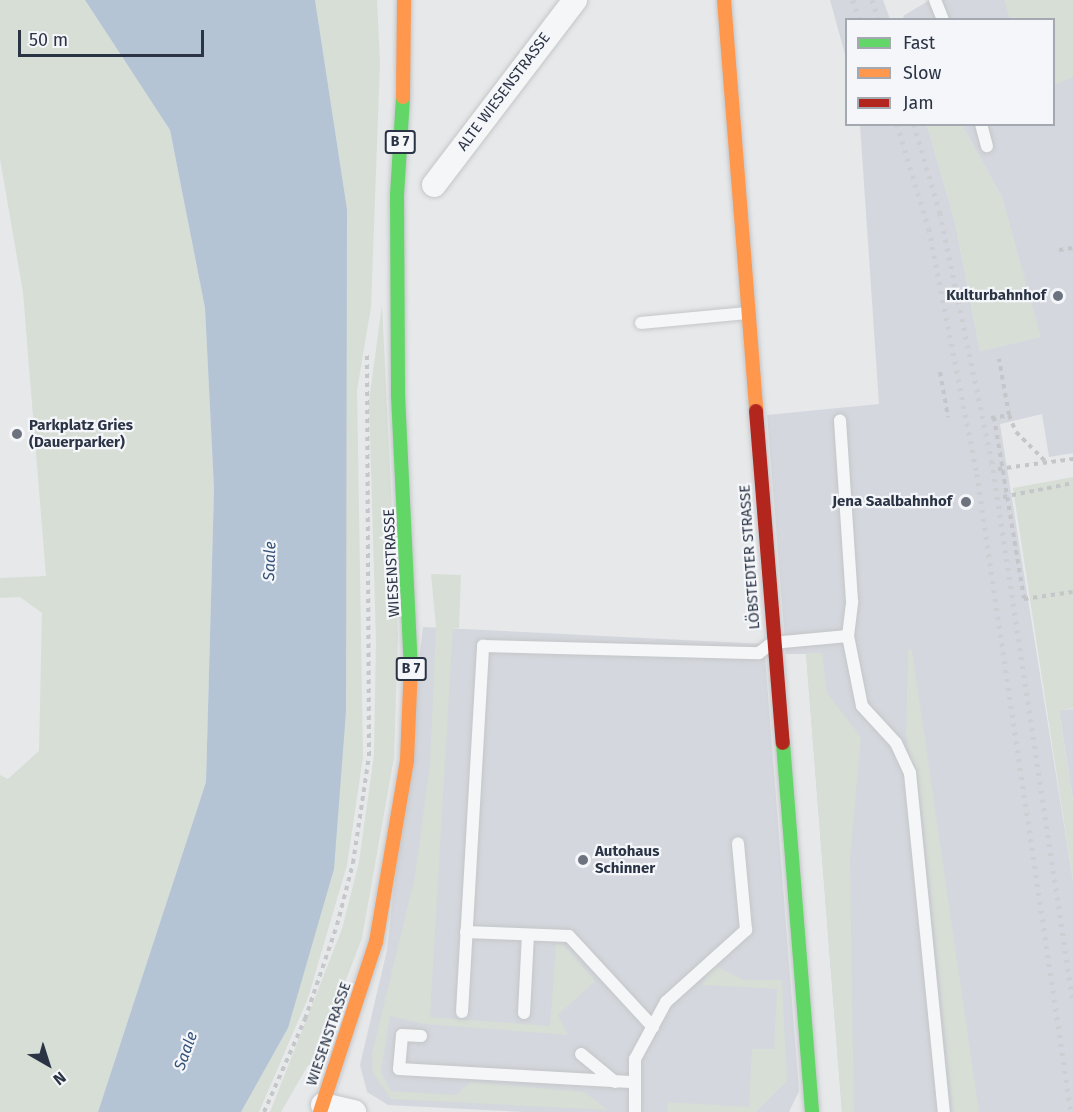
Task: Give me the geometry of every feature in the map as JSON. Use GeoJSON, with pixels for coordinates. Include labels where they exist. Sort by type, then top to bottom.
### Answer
{"type":"FeatureCollection","features":[{"type":"Feature","properties":{"kind":"street","name":"WIESENSTRASSE"},"geometry":{"type":"LineString","coordinates":[[321,1108],[376,942],[407,760],[412,634],[398,395],[397,195],[408,24],[404,0]]}},
{"type":"Feature","properties":{"kind":"street","name":"ALTE WIESENSTRASSE"},"geometry":{"type":"LineString","coordinates":[[434,184],[575,0]]}},
{"type":"Feature","properties":{"kind":"street","name":"LÖBSTEDTER STRASSE"},"geometry":{"type":"LineString","coordinates":[[724,0],[772,643],[812,1112]]}},
{"type":"Feature","properties":{"kind":"street"},"geometry":{"type":"LineString","coordinates":[[321,1108],[354,1112]]}},
{"type":"Feature","properties":{"kind":"lane"},"geometry":{"type":"LineString","coordinates":[[935,0],[942,18]]}},
{"type":"Feature","properties":{"kind":"lane"},"geometry":{"type":"LineString","coordinates":[[982,126],[987,146]]}},
{"type":"Feature","properties":{"kind":"lane"},"geometry":{"type":"LineString","coordinates":[[641,322],[748,312]]}},
{"type":"Feature","properties":{"kind":"lane"},"geometry":{"type":"LineString","coordinates":[[840,420],[852,602],[848,636],[861,706],[896,743],[910,773],[944,1112]]}},
{"type":"Feature","properties":{"kind":"lane"},"geometry":{"type":"LineString","coordinates":[[462,1012],[483,645],[759,653],[772,643],[848,636]]}},
{"type":"Feature","properties":{"kind":"lane"},"geometry":{"type":"LineString","coordinates":[[635,1112],[635,1059],[666,1002],[746,930],[738,843]]}},
{"type":"Feature","properties":{"kind":"lane"},"geometry":{"type":"LineString","coordinates":[[466,932],[569,936],[653,1027]]}},
{"type":"Feature","properties":{"kind":"lane"},"geometry":{"type":"LineString","coordinates":[[524,1013],[528,934]]}},
{"type":"Feature","properties":{"kind":"lane"},"geometry":{"type":"LineString","coordinates":[[421,1036],[402,1035],[399,1068],[635,1082]]}},
{"type":"Feature","properties":{"kind":"lane"},"geometry":{"type":"LineString","coordinates":[[581,1054],[615,1082]]}},
{"type":"Feature","properties":{"kind":"path"},"geometry":{"type":"LineString","coordinates":[[1059,250],[1073,248]]}},
{"type":"Feature","properties":{"kind":"path"},"geometry":{"type":"LineString","coordinates":[[264,1112],[305,1019],[337,925],[353,863],[369,756],[364,404],[370,340]]}},
{"type":"Feature","properties":{"kind":"path"},"geometry":{"type":"LineString","coordinates":[[999,359],[1009,415],[1016,432],[1046,462]]}},
{"type":"Feature","properties":{"kind":"path"},"geometry":{"type":"LineString","coordinates":[[940,372],[948,417]]}},
{"type":"Feature","properties":{"kind":"path"},"geometry":{"type":"LineString","coordinates":[[1009,415],[992,418],[1024,598],[1073,592]]}},
{"type":"Feature","properties":{"kind":"path"},"geometry":{"type":"LineString","coordinates":[[1002,468],[1073,459]]}},
{"type":"Feature","properties":{"kind":"path"},"geometry":{"type":"LineString","coordinates":[[1005,497],[1073,483]]}},
{"type":"Feature","properties":{"kind":"shaded area"},"geometry":{"type":"Polygon","coordinates":[[[0,0],[85,0],[170,130],[205,308],[214,489],[206,782],[98,1112],[0,1112],[0,775],[8,779],[39,751],[42,613],[20,597],[0,598],[0,578],[46,576],[23,292],[0,159],[0,0]]]}},
{"type":"Feature","properties":{"kind":"shaded area"},"geometry":{"type":"Polygon","coordinates":[[[315,0],[377,0],[380,62],[371,307],[357,390],[363,757],[347,865],[308,998],[259,1112],[241,1112],[288,1028],[344,417],[347,209],[315,0]]]}},
{"type":"Feature","properties":{"kind":"shaded area"},"geometry":{"type":"Polygon","coordinates":[[[830,0],[883,0],[890,18],[845,18],[845,54],[830,0]]]}},
{"type":"Feature","properties":{"kind":"shaded area"},"geometry":{"type":"Polygon","coordinates":[[[930,0],[1073,0],[1073,453],[1049,457],[1042,414],[1000,424],[1073,881],[1073,1112],[842,1112],[806,654],[786,654],[767,415],[879,404],[860,126],[927,126],[955,222],[980,351],[1040,337],[1002,197],[963,126],[1055,126],[1055,18],[904,18],[903,16],[930,0]]]}},
{"type":"Feature","properties":{"kind":"shaded area"},"geometry":{"type":"Polygon","coordinates":[[[1004,0],[1073,0],[1073,77],[1055,85],[1055,18],[1010,18],[1004,0]]]}},
{"type":"Feature","properties":{"kind":"shaded area"},"geometry":{"type":"Polygon","coordinates":[[[927,126],[963,126],[1002,197],[1041,337],[980,351],[955,222],[927,126]]]}},
{"type":"Feature","properties":{"kind":"shaded area"},"geometry":{"type":"Polygon","coordinates":[[[382,305],[398,635],[394,757],[362,938],[313,1066],[308,1065],[281,1112],[270,1112],[342,929],[359,862],[374,755],[376,640],[369,401],[382,305]]]}},
{"type":"Feature","properties":{"kind":"shaded area"},"geometry":{"type":"Polygon","coordinates":[[[1073,477],[1073,708],[1059,711],[1073,800],[1073,881],[1013,488],[1073,477]]]}},
{"type":"Feature","properties":{"kind":"shaded area"},"geometry":{"type":"Polygon","coordinates":[[[431,574],[461,575],[459,628],[453,628],[430,1017],[550,1026],[556,944],[564,945],[595,981],[558,1015],[568,1035],[424,1024],[390,1016],[381,1071],[391,1091],[456,1095],[470,1082],[584,1092],[608,1110],[391,1099],[373,1073],[372,1054],[415,876],[430,764],[436,627],[431,574]]]}},
{"type":"Feature","properties":{"kind":"shaded area"},"geometry":{"type":"Polygon","coordinates":[[[423,627],[764,644],[799,1091],[789,1112],[525,1112],[388,1105],[367,1092],[360,1065],[387,950],[423,627]]]}},
{"type":"Feature","properties":{"kind":"shaded area"},"geometry":{"type":"Polygon","coordinates":[[[908,650],[912,650],[979,1112],[953,1112],[922,808],[906,736],[908,650]]]}},
{"type":"Feature","properties":{"kind":"shaded area"},"geometry":{"type":"Polygon","coordinates":[[[806,653],[822,653],[827,693],[861,737],[850,858],[854,1112],[842,1112],[806,653]]]}},
{"type":"Feature","properties":{"kind":"shaded area"},"geometry":{"type":"Polygon","coordinates":[[[1073,709],[1073,800],[1059,710],[1073,709]]]}},
{"type":"Feature","properties":{"kind":"shaded area"},"geometry":{"type":"Polygon","coordinates":[[[714,965],[744,980],[782,980],[787,1081],[756,1112],[667,1112],[668,1102],[749,1107],[752,1049],[774,1049],[777,989],[702,985],[714,965]]]}},
{"type":"Feature","properties":{"kind":"water","name":"Saale"},"geometry":{"type":"Polygon","coordinates":[[[85,0],[315,0],[347,209],[346,711],[334,869],[288,1028],[241,1112],[98,1112],[206,782],[214,489],[205,308],[170,130],[85,0]]]}},
{"type":"Feature","properties":{"kind":"railway"},"geometry":{"type":"LineString","coordinates":[[853,0],[859,18]]}},
{"type":"Feature","properties":{"kind":"railway"},"geometry":{"type":"LineString","coordinates":[[872,0],[878,18]]}},
{"type":"Feature","properties":{"kind":"railway"},"geometry":{"type":"LineString","coordinates":[[898,126],[929,229],[977,474],[1071,1112]]}},
{"type":"Feature","properties":{"kind":"railway"},"geometry":{"type":"LineString","coordinates":[[915,126],[940,213],[992,461],[1073,1001]]}},
{"type":"Feature","properties":{"kind":"traffic: fast"},"geometry":{"type":"LineString","coordinates":[[403,97],[397,195],[398,395],[411,666]]}},
{"type":"Feature","properties":{"kind":"traffic: fast"},"geometry":{"type":"LineString","coordinates":[[783,743],[812,1112]]}},
{"type":"Feature","properties":{"kind":"traffic: slow"},"geometry":{"type":"LineString","coordinates":[[403,97],[404,0]]}},
{"type":"Feature","properties":{"kind":"traffic: slow"},"geometry":{"type":"LineString","coordinates":[[724,0],[756,411]]}},
{"type":"Feature","properties":{"kind":"traffic: slow"},"geometry":{"type":"LineString","coordinates":[[320,1112],[376,942],[407,760],[411,666]]}},
{"type":"Feature","properties":{"kind":"traffic: jam"},"geometry":{"type":"LineString","coordinates":[[756,411],[783,743]]}},
{"type":"Feature","properties":{"kind":"place","name":"Kulturbahnhof"},"geometry":{"type":"Point","coordinates":[1058,296]}},
{"type":"Feature","properties":{"kind":"place","name":"Parkplatz Gries (Dauerparker)"},"geometry":{"type":"Point","coordinates":[17,434]}},
{"type":"Feature","properties":{"kind":"place","name":"Jena Saalbahnhof"},"geometry":{"type":"Point","coordinates":[966,502]}},
{"type":"Feature","properties":{"kind":"place","name":"Autohaus Schinner"},"geometry":{"type":"Point","coordinates":[583,860]}}]}
